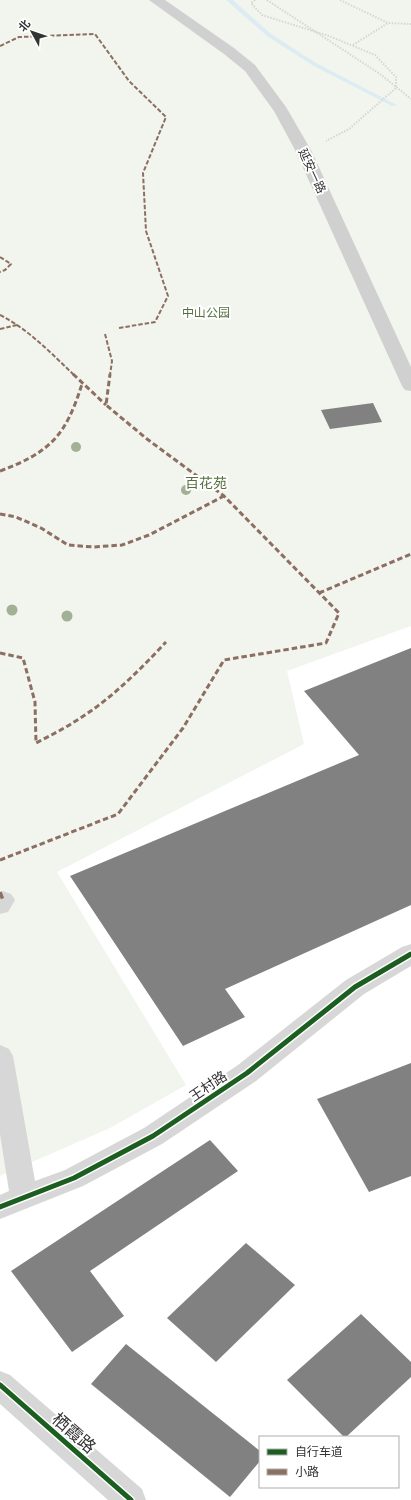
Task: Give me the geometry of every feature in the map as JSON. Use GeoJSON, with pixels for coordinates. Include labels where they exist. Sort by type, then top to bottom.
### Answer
{"type":"FeatureCollection","features":[{"type":"Feature","properties":{"kind":"main road","name":"延安一路"},"geometry":{"type":"LineString","coordinates":[[156,0],[229,51],[250,68],[281,110],[304,150],[411,386]]}},
{"type":"Feature","properties":{"kind":"street","name":"王村路"},"geometry":{"type":"LineString","coordinates":[[0,1207],[74,1178],[153,1136],[247,1073],[355,987],[411,954]]}},
{"type":"Feature","properties":{"kind":"street"},"geometry":{"type":"LineString","coordinates":[[0,1056],[24,1198]]}},
{"type":"Feature","properties":{"kind":"street","name":"栖霞路"},"geometry":{"type":"LineString","coordinates":[[0,1385],[131,1500]]}},
{"type":"Feature","properties":{"kind":"path"},"geometry":{"type":"LineString","coordinates":[[255,0],[251,3],[262,15],[329,36],[340,42],[353,45],[375,55],[396,77],[396,88],[349,129]]}},
{"type":"Feature","properties":{"kind":"path"},"geometry":{"type":"LineString","coordinates":[[267,0],[288,15],[329,39],[380,74],[411,99]]}},
{"type":"Feature","properties":{"kind":"path"},"geometry":{"type":"LineString","coordinates":[[340,0],[388,23],[411,24]]}},
{"type":"Feature","properties":{"kind":"path"},"geometry":{"type":"LineString","coordinates":[[353,45],[388,23]]}},
{"type":"Feature","properties":{"kind":"green space","name":"中山公园"},"geometry":{"type":"Polygon","coordinates":[[[0,0],[411,0],[411,626],[287,671],[304,744],[57,872],[186,1085],[110,1128],[0,1176],[0,0]]]}},
{"type":"Feature","properties":{"kind":"building"},"geometry":{"type":"Polygon","coordinates":[[[373,403],[382,422],[330,429],[321,410],[373,403]]]}},
{"type":"Feature","properties":{"kind":"building"},"geometry":{"type":"Polygon","coordinates":[[[411,648],[411,905],[225,989],[245,1017],[183,1046],[70,876],[359,755],[304,691],[411,648]]]}},
{"type":"Feature","properties":{"kind":"building"},"geometry":{"type":"Polygon","coordinates":[[[411,1063],[411,1176],[369,1192],[317,1099],[411,1063]]]}},
{"type":"Feature","properties":{"kind":"building"},"geometry":{"type":"Polygon","coordinates":[[[210,1140],[238,1171],[90,1271],[124,1316],[72,1352],[11,1271],[210,1140]]]}},
{"type":"Feature","properties":{"kind":"building"},"geometry":{"type":"Polygon","coordinates":[[[246,1243],[295,1285],[216,1362],[167,1318],[246,1243]]]}},
{"type":"Feature","properties":{"kind":"building"},"geometry":{"type":"Polygon","coordinates":[[[361,1314],[411,1362],[411,1377],[347,1436],[343,1436],[287,1380],[361,1314]]]}},
{"type":"Feature","properties":{"kind":"building"},"geometry":{"type":"Polygon","coordinates":[[[126,1344],[259,1450],[259,1462],[230,1497],[91,1384],[126,1344]]]}},
{"type":"Feature","properties":{"kind":"waterway"},"geometry":{"type":"LineString","coordinates":[[229,0],[269,35],[314,64],[394,105]]}},
{"type":"Feature","properties":{"kind":"marked path"},"geometry":{"type":"LineString","coordinates":[[0,46],[19,37],[95,34],[129,81],[166,117],[143,173],[146,231],[168,296],[155,322],[119,328]]}},
{"type":"Feature","properties":{"kind":"marked path"},"geometry":{"type":"LineString","coordinates":[[0,257],[11,264],[5,270],[0,272]]}},
{"type":"Feature","properties":{"kind":"marked path"},"geometry":{"type":"LineString","coordinates":[[0,315],[12,321],[40,343],[106,405]]}},
{"type":"Feature","properties":{"kind":"marked path"},"geometry":{"type":"LineString","coordinates":[[0,329],[17,325]]}},
{"type":"Feature","properties":{"kind":"marked path"},"geometry":{"type":"LineString","coordinates":[[0,860],[118,814],[183,728],[224,660],[326,643],[339,613],[224,496],[147,439],[106,405],[112,361],[105,334]]}},
{"type":"Feature","properties":{"kind":"marked path"},"geometry":{"type":"LineString","coordinates":[[0,471],[38,453],[55,440],[67,424],[76,404],[82,384]]}},
{"type":"Feature","properties":{"kind":"marked path"},"geometry":{"type":"LineString","coordinates":[[0,514],[16,517],[41,528],[68,545],[94,547],[122,545],[149,535],[224,496]]}},
{"type":"Feature","properties":{"kind":"marked path"},"geometry":{"type":"LineString","coordinates":[[319,593],[411,554]]}},
{"type":"Feature","properties":{"kind":"marked path"},"geometry":{"type":"LineString","coordinates":[[0,653],[23,658],[35,702],[36,743],[74,722],[103,702],[136,674],[166,642]]}},
{"type":"Feature","properties":{"kind":"marked path"},"geometry":{"type":"LineString","coordinates":[[0,892],[3,900]]}},
{"type":"Feature","properties":{"kind":"cycle path"},"geometry":{"type":"LineString","coordinates":[[0,1207],[74,1178],[153,1136],[247,1073],[355,987],[411,954]]}},
{"type":"Feature","properties":{"kind":"cycle path"},"geometry":{"type":"LineString","coordinates":[[0,1385],[131,1500]]}},
{"type":"Feature","properties":{"kind":"park label","name":"百花苑"},"geometry":{"type":"Point","coordinates":[206,483]}}]}
